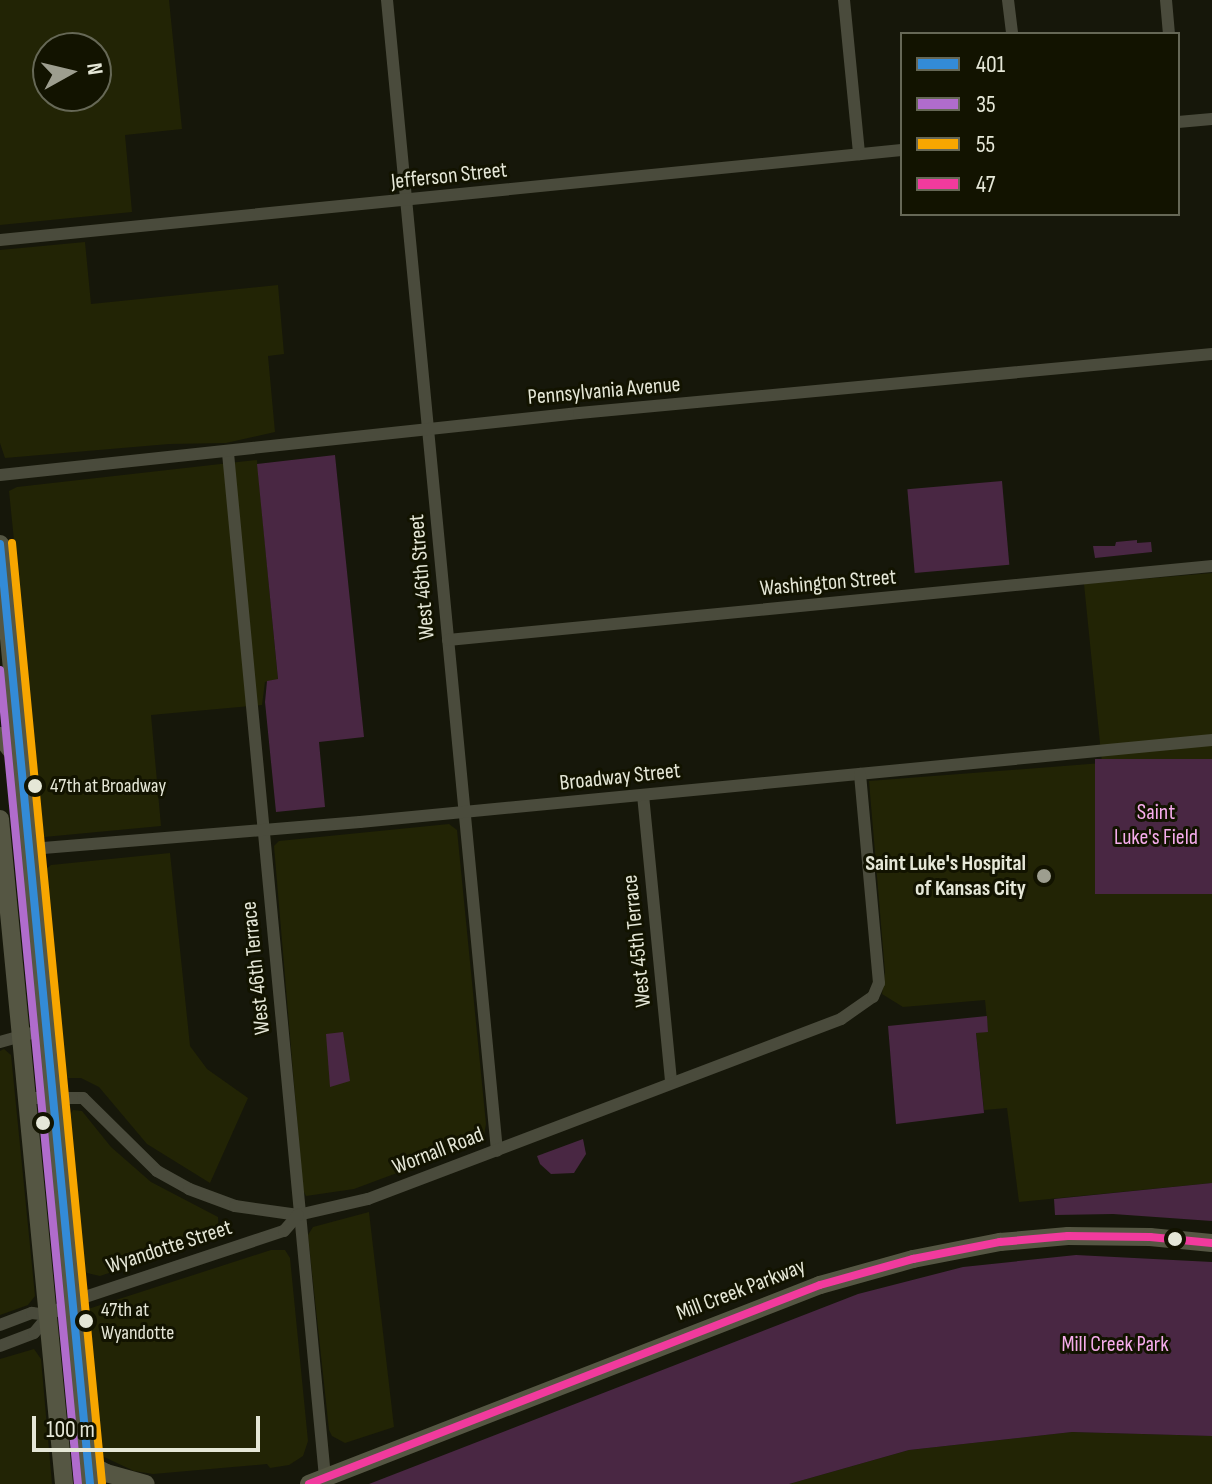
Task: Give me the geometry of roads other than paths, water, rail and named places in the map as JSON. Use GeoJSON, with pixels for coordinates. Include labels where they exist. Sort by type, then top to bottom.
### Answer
{"type":"FeatureCollection","features":[{"type":"Feature","properties":{"kind":"main road"},"geometry":{"type":"LineString","coordinates":[[0,544],[9,714],[23,765],[90,1484]]}},
{"type":"Feature","properties":{"kind":"main road"},"geometry":{"type":"LineString","coordinates":[[0,736],[23,765]]}},
{"type":"Feature","properties":{"kind":"main road"},"geometry":{"type":"LineString","coordinates":[[0,819],[64,1484]]}},
{"type":"Feature","properties":{"kind":"main road","name":"Mill Creek Parkway"},"geometry":{"type":"LineString","coordinates":[[317,1481],[820,1285],[913,1259],[1000,1242],[1068,1236],[1150,1237],[1212,1243]]}},
{"type":"Feature","properties":{"kind":"main road"},"geometry":{"type":"LineString","coordinates":[[88,1463],[106,1473],[146,1484]]}},
{"type":"Feature","properties":{"kind":"street","name":"West 46th Street"},"geometry":{"type":"LineString","coordinates":[[387,0],[497,1151]]}},
{"type":"Feature","properties":{"kind":"street"},"geometry":{"type":"LineString","coordinates":[[844,0],[859,154]]}},
{"type":"Feature","properties":{"kind":"street"},"geometry":{"type":"LineString","coordinates":[[1008,0],[1012,32]]}},
{"type":"Feature","properties":{"kind":"street"},"geometry":{"type":"LineString","coordinates":[[1166,0],[1169,32]]}},
{"type":"Feature","properties":{"kind":"street"},"geometry":{"type":"LineString","coordinates":[[1180,122],[1212,119]]}},
{"type":"Feature","properties":{"kind":"street","name":"Jefferson Street"},"geometry":{"type":"LineString","coordinates":[[0,240],[900,150]]}},
{"type":"Feature","properties":{"kind":"street","name":"Pennsylvania Avenue"},"geometry":{"type":"LineString","coordinates":[[0,475],[228,453],[428,428],[1212,354]]}},
{"type":"Feature","properties":{"kind":"street","name":"West 46th Terrace"},"geometry":{"type":"LineString","coordinates":[[228,453],[298,1215],[317,1481]]}},
{"type":"Feature","properties":{"kind":"street","name":"Washington Street"},"geometry":{"type":"LineString","coordinates":[[448,640],[1212,566]]}},
{"type":"Feature","properties":{"kind":"street","name":"Broadway Street"},"geometry":{"type":"LineString","coordinates":[[31,849],[465,812],[1212,740]]}},
{"type":"Feature","properties":{"kind":"street","name":"Wornall Road"},"geometry":{"type":"LineString","coordinates":[[28,1098],[83,1098],[157,1171],[189,1189],[235,1206],[298,1215],[368,1199],[841,1019],[873,997],[879,983],[860,774]]}},
{"type":"Feature","properties":{"kind":"street","name":"West 45th Terrace"},"geometry":{"type":"LineString","coordinates":[[643,795],[671,1083]]}},
{"type":"Feature","properties":{"kind":"street"},"geometry":{"type":"LineString","coordinates":[[0,1042],[46,1029]]}},
{"type":"Feature","properties":{"kind":"street","name":"Wyandotte Street"},"geometry":{"type":"LineString","coordinates":[[0,1346],[34,1333],[49,1315],[73,1301],[284,1231],[298,1215]]}},
{"type":"Feature","properties":{"kind":"street","name":"Wyandotte Street"},"geometry":{"type":"LineString","coordinates":[[0,1325],[32,1313],[49,1315]]}},
{"type":"Feature","properties":{"kind":"place","name":"47th at Broadway"},"geometry":{"type":"Point","coordinates":[35,786]}},
{"type":"Feature","properties":{"kind":"place","name":"Saint Luke's Hospital of Kansas City"},"geometry":{"type":"Point","coordinates":[1044,876]}},
{"type":"Feature","properties":{"kind":"place","name":"47th at Wyandotte"},"geometry":{"type":"Point","coordinates":[86,1321]}},
{"type":"Feature","properties":{"kind":"park label","name":"Saint Luke's Field"},"geometry":{"type":"Point","coordinates":[1156,824]}},
{"type":"Feature","properties":{"kind":"park label","name":"Mill Creek Park"},"geometry":{"type":"Point","coordinates":[1115,1345]}}]}
